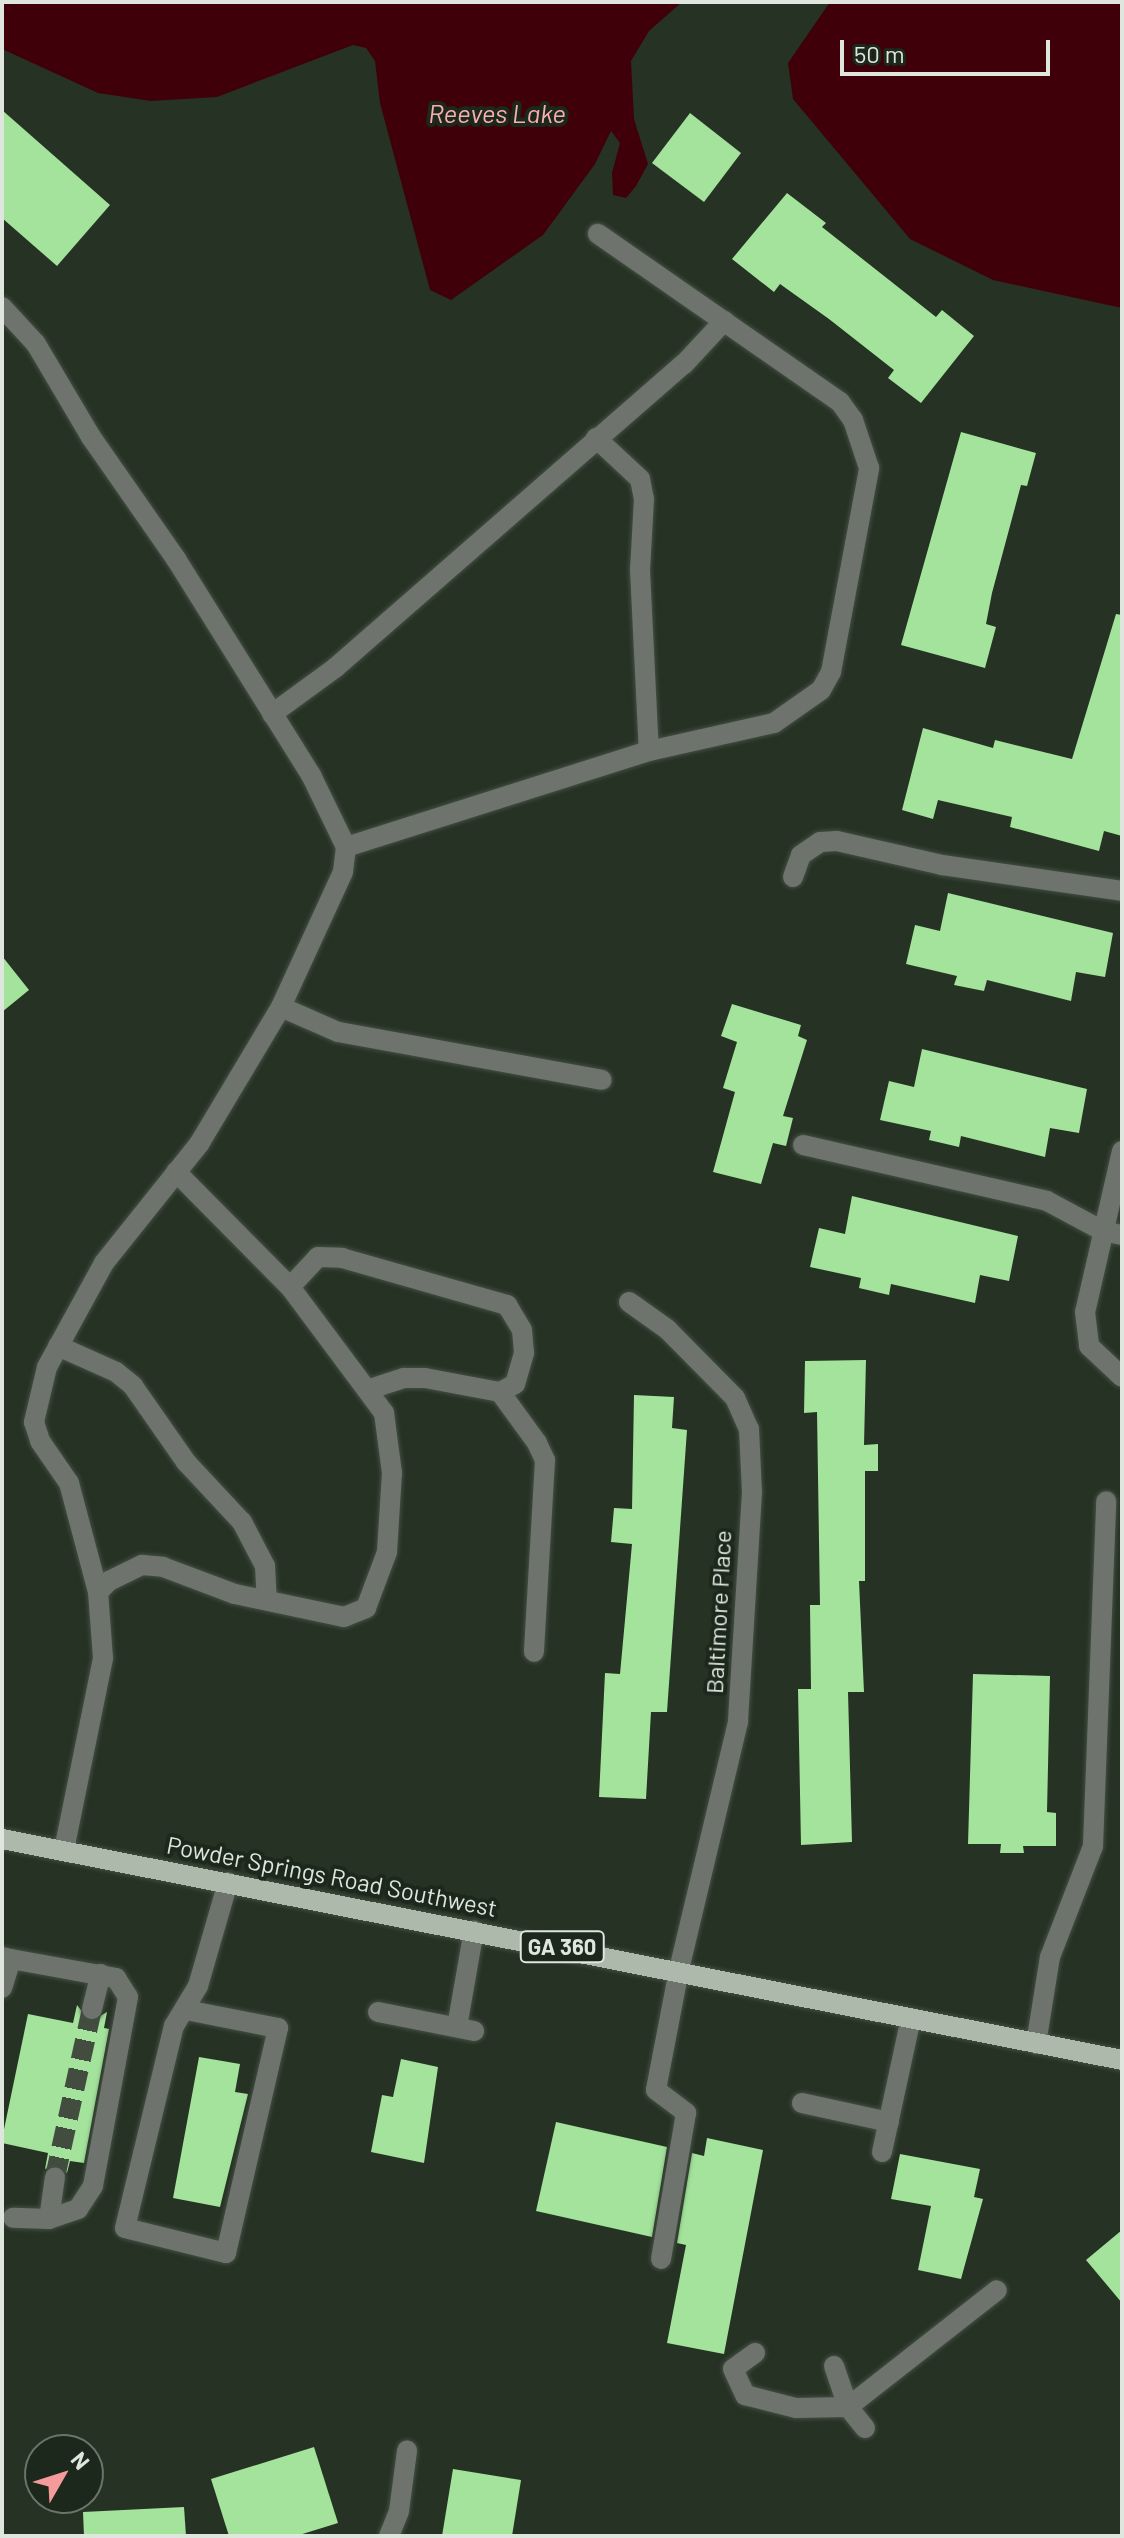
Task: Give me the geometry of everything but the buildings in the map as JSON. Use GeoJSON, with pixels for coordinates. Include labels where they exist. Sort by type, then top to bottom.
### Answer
{"type":"FeatureCollection","features":[{"type":"Feature","properties":{"kind":"main road","name":"Powder Springs Road Southwest"},"geometry":{"type":"LineString","coordinates":[[2,1839],[679,1970],[1122,2060]]}},
{"type":"Feature","properties":{"kind":"street"},"geometry":{"type":"LineString","coordinates":[[346,847],[649,751],[774,723],[821,690],[838,651],[865,513],[869,468],[853,420],[840,402],[598,234]]}},
{"type":"Feature","properties":{"kind":"street"},"geometry":{"type":"LineString","coordinates":[[2,307],[36,344],[311,775],[346,847],[343,872],[281,1007],[176,1172],[104,1263],[47,1367],[34,1422],[40,1441],[69,1483],[98,1592],[103,1658],[64,1850]]}},
{"type":"Feature","properties":{"kind":"street"},"geometry":{"type":"LineString","coordinates":[[272,714],[335,668],[684,364],[724,321]]}},
{"type":"Feature","properties":{"kind":"street"},"geometry":{"type":"LineString","coordinates":[[596,438],[634,471],[644,499],[640,570],[649,751]]}},
{"type":"Feature","properties":{"kind":"street"},"geometry":{"type":"LineString","coordinates":[[793,877],[801,855],[820,842],[837,841],[942,865],[1122,891]]}},
{"type":"Feature","properties":{"kind":"street"},"geometry":{"type":"LineString","coordinates":[[281,1007],[338,1032],[602,1080]]}},
{"type":"Feature","properties":{"kind":"street"},"geometry":{"type":"LineString","coordinates":[[803,1145],[1047,1201],[1112,1233]]}},
{"type":"Feature","properties":{"kind":"street"},"geometry":{"type":"LineString","coordinates":[[1122,1151],[1112,1233],[1085,1312],[1089,1346],[1122,1377]]}},
{"type":"Feature","properties":{"kind":"street"},"geometry":{"type":"LineString","coordinates":[[98,1592],[124,1570],[142,1565],[163,1567],[267,1600],[344,1617],[366,1608],[380,1580],[392,1473],[388,1430],[370,1389],[290,1287],[176,1172]]}},
{"type":"Feature","properties":{"kind":"street"},"geometry":{"type":"LineString","coordinates":[[290,1287],[318,1257],[342,1258],[507,1305],[522,1330],[524,1353],[515,1384],[500,1392],[425,1378],[404,1378],[370,1389]]}},
{"type":"Feature","properties":{"kind":"street","name":"Baltimore Place"},"geometry":{"type":"LineString","coordinates":[[629,1302],[667,1329],[735,1398],[749,1429],[752,1492],[738,1722],[679,1970],[656,2090],[686,2113],[661,2259]]}},
{"type":"Feature","properties":{"kind":"street"},"geometry":{"type":"LineString","coordinates":[[58,1346],[116,1372],[133,1386],[186,1462],[242,1522],[265,1566],[267,1600]]}},
{"type":"Feature","properties":{"kind":"street"},"geometry":{"type":"LineString","coordinates":[[500,1392],[545,1460],[534,1652]]}},
{"type":"Feature","properties":{"kind":"street"},"geometry":{"type":"LineString","coordinates":[[1036,2044],[1050,1957],[1093,1846],[1106,1501]]}},
{"type":"Feature","properties":{"kind":"street"},"geometry":{"type":"LineString","coordinates":[[186,2010],[278,2028],[226,2253],[125,2228],[174,2026],[186,2010],[228,1882]]}},
{"type":"Feature","properties":{"kind":"street"},"geometry":{"type":"LineString","coordinates":[[378,2012],[465,2029],[474,1930]]}},
{"type":"Feature","properties":{"kind":"street"},"geometry":{"type":"LineString","coordinates":[[2,1988],[6,1958],[116,1978],[128,1997],[93,2186],[78,2209],[49,2219],[13,2218]]}},
{"type":"Feature","properties":{"kind":"street"},"geometry":{"type":"LineString","coordinates":[[92,2009],[101,1974]]}},
{"type":"Feature","properties":{"kind":"street"},"geometry":{"type":"LineString","coordinates":[[882,2152],[911,2018]]}},
{"type":"Feature","properties":{"kind":"street"},"geometry":{"type":"LineString","coordinates":[[802,2103],[889,2122]]}},
{"type":"Feature","properties":{"kind":"street"},"geometry":{"type":"LineString","coordinates":[[49,2219],[55,2177]]}},
{"type":"Feature","properties":{"kind":"street"},"geometry":{"type":"LineString","coordinates":[[755,2353],[733,2369],[745,2395],[796,2408],[848,2407],[997,2290]]}},
{"type":"Feature","properties":{"kind":"street"},"geometry":{"type":"LineString","coordinates":[[834,2366],[848,2407],[865,2428]]}},
{"type":"Feature","properties":{"kind":"street"},"geometry":{"type":"LineString","coordinates":[[389,2536],[399,2511],[407,2451]]}},
{"type":"Feature","properties":{"kind":"water","name":"Reeves Lake"},"geometry":{"type":"Polygon","coordinates":[[[2,2],[682,2],[649,31],[631,61],[634,119],[648,164],[636,186],[626,198],[613,195],[612,173],[620,143],[611,131],[595,164],[543,235],[451,300],[430,290],[380,103],[375,61],[366,48],[353,45],[217,97],[151,101],[98,93],[2,49],[2,2]]]}},
{"type":"Feature","properties":{"kind":"water"},"geometry":{"type":"Polygon","coordinates":[[[830,2],[1122,2],[1122,308],[993,280],[910,239],[793,99],[788,63],[830,2]]]}},
{"type":"Feature","properties":{"kind":"tunnel"},"geometry":{"type":"LineString","coordinates":[[55,2177],[92,2009]]}}]}
